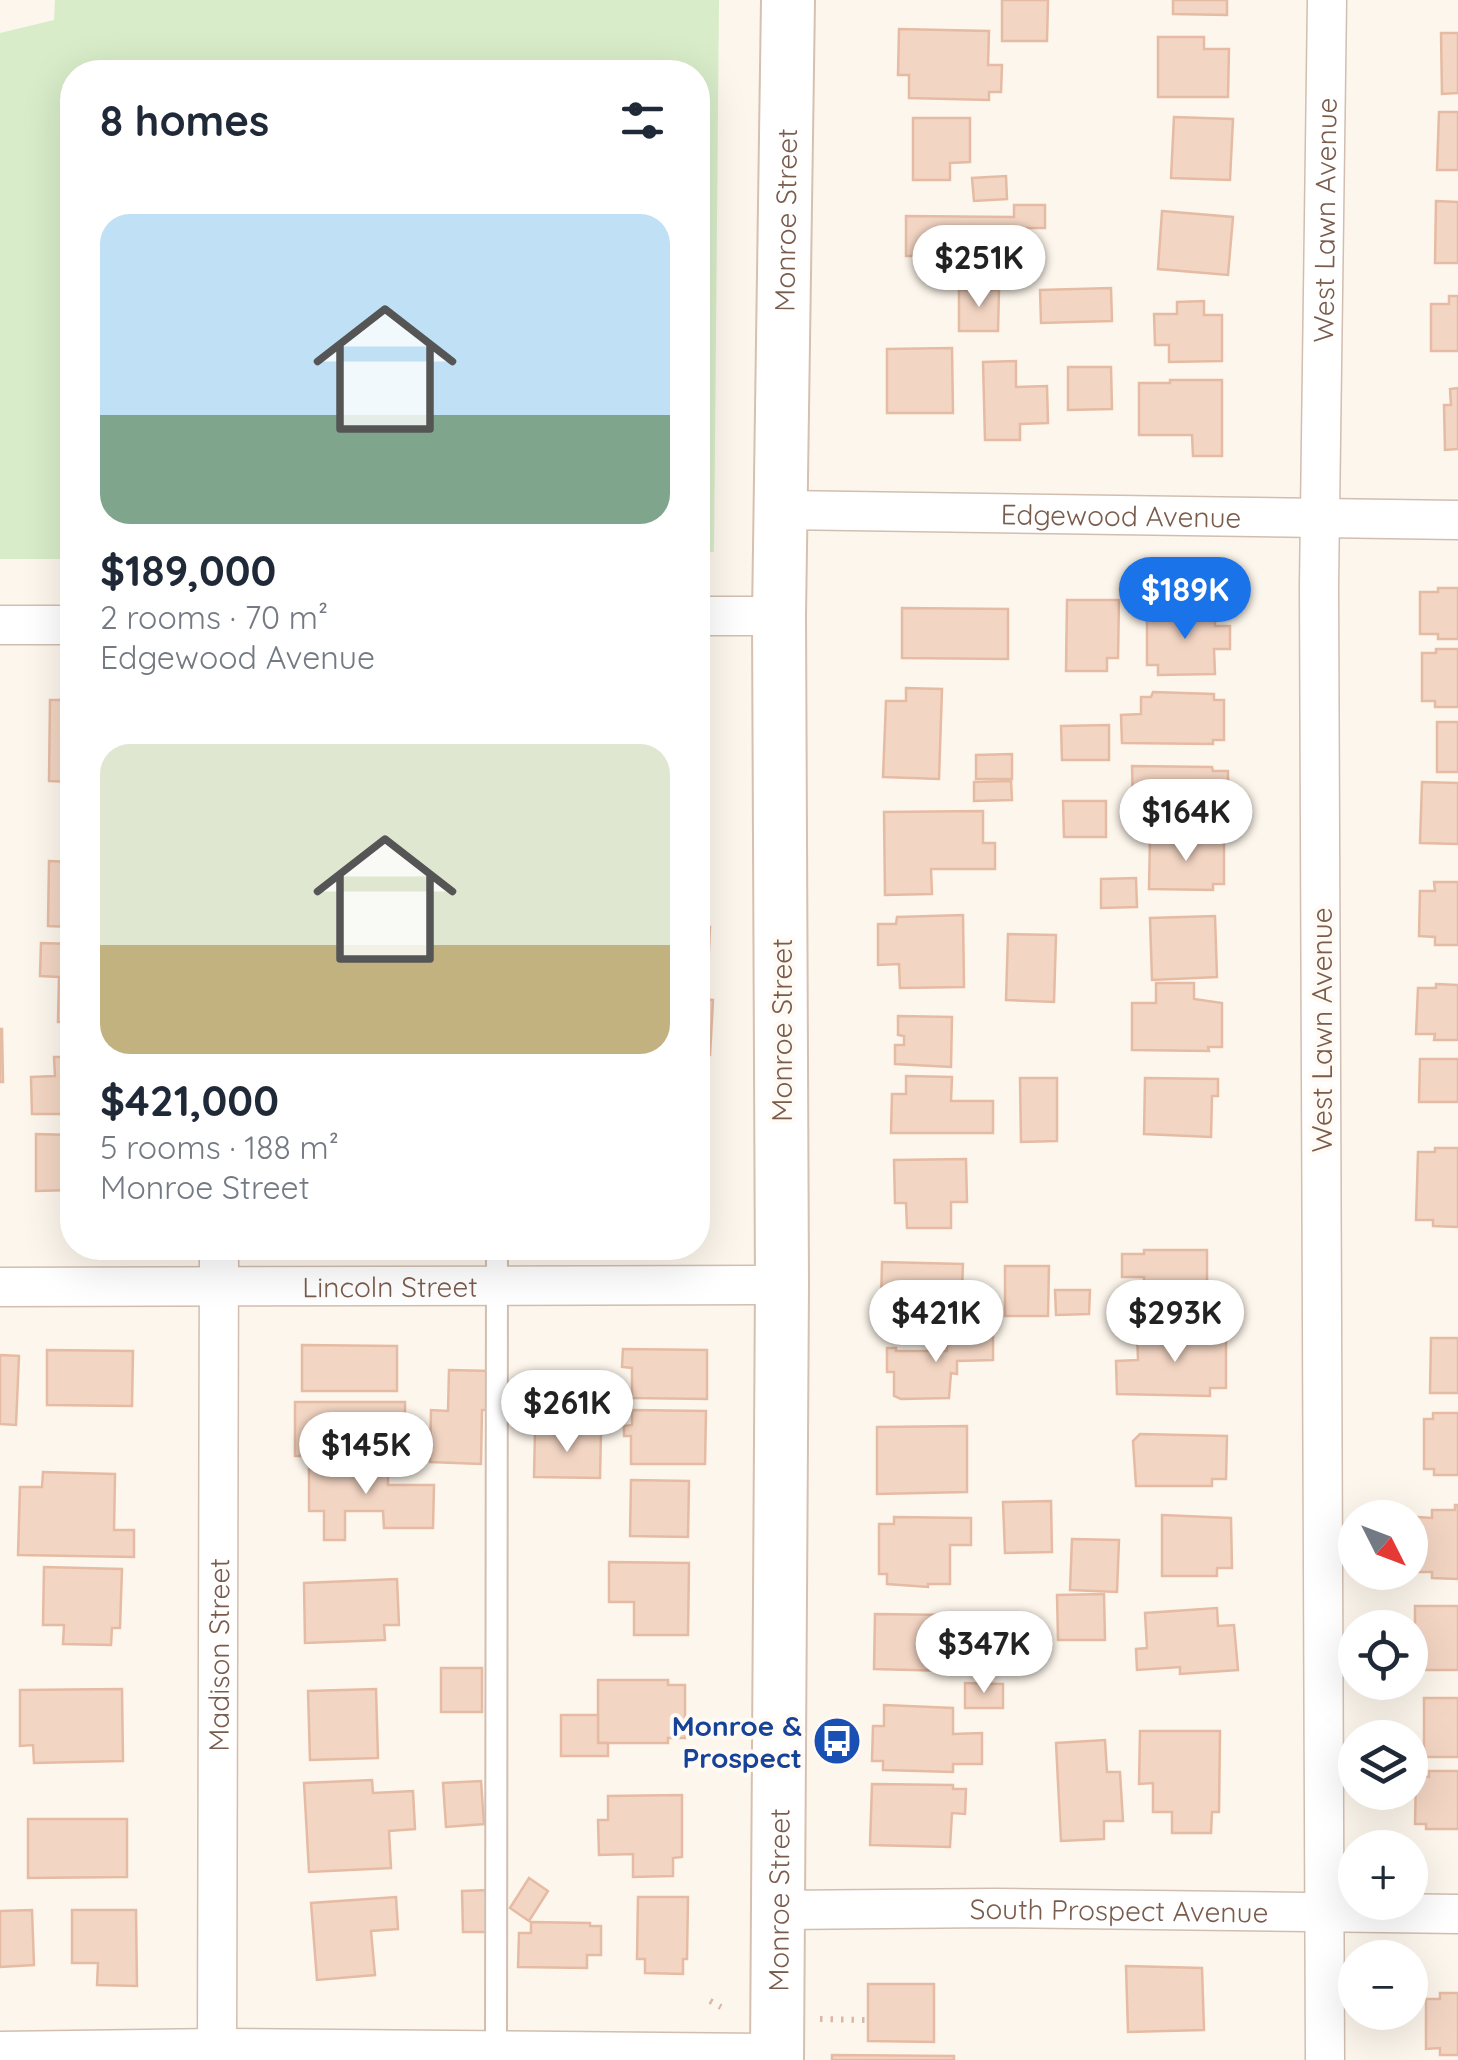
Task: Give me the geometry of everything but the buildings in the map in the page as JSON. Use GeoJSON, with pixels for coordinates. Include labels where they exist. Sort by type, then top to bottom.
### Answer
{"type":"FeatureCollection","features":[{"type":"Feature","properties":{"kind":"main road","name":"Monroe Street"},"geometry":{"type":"LineString","coordinates":[[777,2056],[782,1285],[780,616],[788,0]]}},
{"type":"Feature","properties":{"kind":"street","name":"West Lawn Avenue"},"geometry":{"type":"LineString","coordinates":[[1325,2060],[1320,519],[1327,0]]}},
{"type":"Feature","properties":{"kind":"street","name":"Edgewood Avenue"},"geometry":{"type":"LineString","coordinates":[[783,510],[1458,520]]}},
{"type":"Feature","properties":{"kind":"street"},"geometry":{"type":"LineString","coordinates":[[710,616],[780,616]]}},
{"type":"Feature","properties":{"kind":"street"},"geometry":{"type":"LineString","coordinates":[[0,626],[60,625]]}},
{"type":"Feature","properties":{"kind":"street","name":"Madison Street"},"geometry":{"type":"LineString","coordinates":[[217,2054],[219,1260]]}},
{"type":"Feature","properties":{"kind":"street","name":"Lincoln Street"},"geometry":{"type":"LineString","coordinates":[[0,1286],[782,1285]]}},
{"type":"Feature","properties":{"kind":"street","name":"South Prospect Avenue"},"geometry":{"type":"LineString","coordinates":[[779,1910],[1033,1908],[1458,1914]]}},
{"type":"Feature","properties":{"kind":"street"},"geometry":{"type":"LineString","coordinates":[[0,2051],[777,2056]]}},
{"type":"Feature","properties":{"kind":"lane"},"geometry":{"type":"LineString","coordinates":[[496,1260],[496,2054]]}},
{"type":"Feature","properties":{"kind":"path"},"geometry":{"type":"LineString","coordinates":[[710,2001],[721,2008]]}},
{"type":"Feature","properties":{"kind":"path"},"geometry":{"type":"LineString","coordinates":[[818,2019],[868,2020]]}},
{"type":"Feature","properties":{"kind":"green space"},"geometry":{"type":"Polygon","coordinates":[[[55,0],[719,0],[714,552],[710,552],[710,60],[60,60],[60,559],[0,559],[0,33],[54,20],[55,0]]]}},
{"type":"Feature","properties":{"kind":"place","name":"Monroe & Prospect"},"geometry":{"type":"Point","coordinates":[837,1741]}}]}
